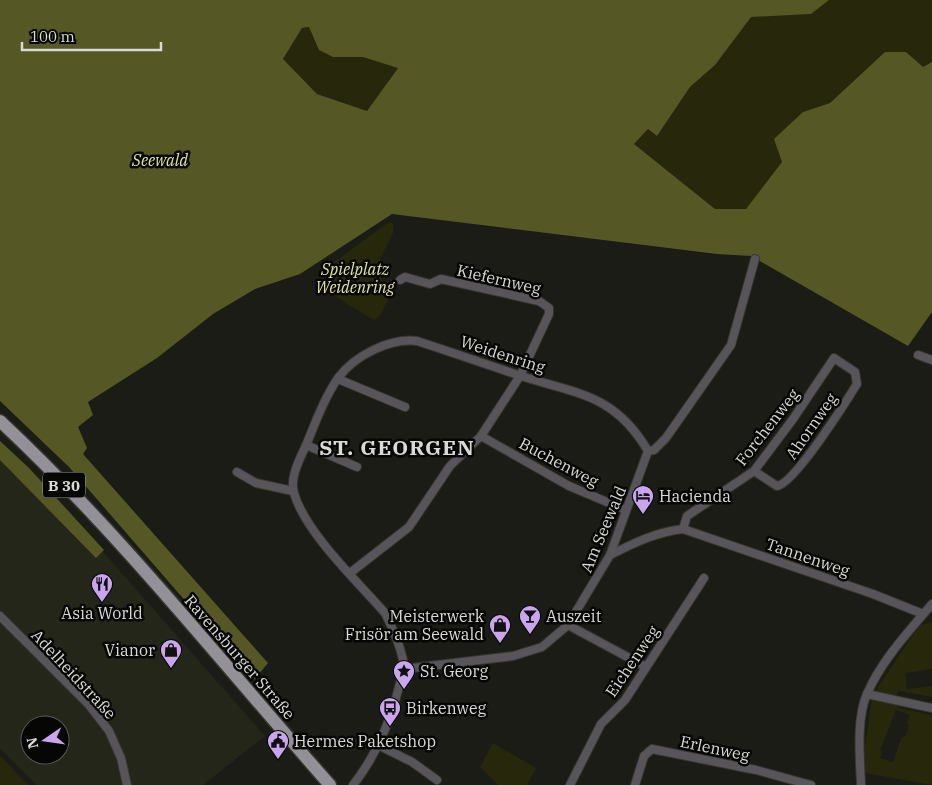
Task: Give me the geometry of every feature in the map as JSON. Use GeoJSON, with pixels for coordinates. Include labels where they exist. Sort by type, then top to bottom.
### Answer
{"type":"FeatureCollection","features":[{"type":"Feature","properties":{"kind":"main road","name":"Ravensburger Straße"},"geometry":{"type":"LineString","coordinates":[[0,421],[54,474],[126,551],[330,785]]}},
{"type":"Feature","properties":{"kind":"street"},"geometry":{"type":"LineString","coordinates":[[648,451],[654,450],[666,438],[731,345],[755,259]]}},
{"type":"Feature","properties":{"kind":"street","name":"Kiefernweg"},"geometry":{"type":"LineString","coordinates":[[400,280],[405,277],[430,284],[441,279],[545,304],[549,308],[549,314],[520,376]]}},
{"type":"Feature","properties":{"kind":"street","name":"Weidenring"},"geometry":{"type":"LineString","coordinates":[[404,669],[394,632],[385,613],[301,513],[293,490],[294,473],[306,445],[338,379],[345,370],[383,345],[403,340],[417,341],[520,376],[587,394],[610,407],[628,424],[648,451]]}},
{"type":"Feature","properties":{"kind":"street"},"geometry":{"type":"LineString","coordinates":[[918,355],[932,360]]}},
{"type":"Feature","properties":{"kind":"street","name":"Ahornweg"},"geometry":{"type":"LineString","coordinates":[[754,470],[771,483],[783,485],[794,475],[824,434],[857,384],[855,372],[834,358]]}},
{"type":"Feature","properties":{"kind":"street","name":"Forchenweg"},"geometry":{"type":"LineString","coordinates":[[683,529],[687,516],[754,470],[834,358]]}},
{"type":"Feature","properties":{"kind":"street"},"geometry":{"type":"LineString","coordinates":[[350,573],[409,527],[450,466],[481,436],[520,376]]}},
{"type":"Feature","properties":{"kind":"street"},"geometry":{"type":"LineString","coordinates":[[338,379],[405,407]]}},
{"type":"Feature","properties":{"kind":"street","name":"Buchenweg"},"geometry":{"type":"LineString","coordinates":[[481,436],[569,486],[626,510]]}},
{"type":"Feature","properties":{"kind":"street"},"geometry":{"type":"LineString","coordinates":[[306,445],[357,467]]}},
{"type":"Feature","properties":{"kind":"street","name":"Am Seewald"},"geometry":{"type":"LineString","coordinates":[[404,669],[513,656],[542,647],[568,625],[610,555],[648,451]]}},
{"type":"Feature","properties":{"kind":"street"},"geometry":{"type":"LineString","coordinates":[[237,472],[256,483],[293,490]]}},
{"type":"Feature","properties":{"kind":"street"},"geometry":{"type":"LineString","coordinates":[[610,555],[648,537],[683,529]]}},
{"type":"Feature","properties":{"kind":"street","name":"Tannenweg"},"geometry":{"type":"LineString","coordinates":[[683,529],[873,594],[923,614]]}},
{"type":"Feature","properties":{"kind":"street","name":"Eichenweg"},"geometry":{"type":"LineString","coordinates":[[570,785],[601,724],[625,700],[704,578]]}},
{"type":"Feature","properties":{"kind":"street"},"geometry":{"type":"LineString","coordinates":[[862,785],[859,752],[867,694],[891,655],[932,604]]}},
{"type":"Feature","properties":{"kind":"street","name":"Adelheidstraße"},"geometry":{"type":"LineString","coordinates":[[0,616],[89,705],[109,731],[121,758],[127,785]]}},
{"type":"Feature","properties":{"kind":"street"},"geometry":{"type":"LineString","coordinates":[[568,625],[646,666]]}},
{"type":"Feature","properties":{"kind":"street"},"geometry":{"type":"LineString","coordinates":[[353,785],[368,765],[378,745],[393,708],[404,669]]}},
{"type":"Feature","properties":{"kind":"street"},"geometry":{"type":"LineString","coordinates":[[867,694],[932,708]]}},
{"type":"Feature","properties":{"kind":"street"},"geometry":{"type":"LineString","coordinates":[[378,745],[412,762],[437,780]]}},
{"type":"Feature","properties":{"kind":"street","name":"Erlenweg"},"geometry":{"type":"LineString","coordinates":[[634,785],[644,756],[652,749],[660,749],[698,760],[756,770],[811,785]]}},
{"type":"Feature","properties":{"kind":"shaded area"},"geometry":{"type":"Polygon","coordinates":[[[0,452],[105,554],[265,736],[203,785],[37,785],[0,748],[0,452]]]}},
{"type":"Feature","properties":{"kind":"green space","name":"Seewald"},"geometry":{"type":"Polygon","coordinates":[[[0,0],[829,0],[811,14],[751,17],[715,65],[690,87],[657,136],[648,129],[634,144],[715,209],[746,209],[782,162],[774,139],[803,112],[830,103],[885,52],[906,52],[923,67],[932,62],[932,312],[908,346],[751,256],[717,254],[392,214],[300,274],[255,289],[213,314],[157,358],[88,402],[93,415],[78,427],[87,448],[83,454],[268,663],[254,680],[69,467],[0,401],[0,0]],[[309,27],[302,28],[283,59],[317,94],[367,111],[398,68],[363,57],[333,57],[319,50],[309,27]]]}},
{"type":"Feature","properties":{"kind":"green space"},"geometry":{"type":"Polygon","coordinates":[[[829,0],[932,0],[932,62],[923,67],[906,52],[885,52],[830,103],[803,112],[782,162],[746,209],[715,209],[634,144],[648,129],[657,136],[690,87],[715,65],[751,16],[811,14],[829,0]]]}},
{"type":"Feature","properties":{"kind":"green space"},"geometry":{"type":"Polygon","coordinates":[[[309,27],[319,50],[333,57],[363,57],[398,67],[367,111],[317,94],[283,59],[302,28],[309,27]]]}},
{"type":"Feature","properties":{"kind":"green space","name":"Spielplatz Weidenring"},"geometry":{"type":"Polygon","coordinates":[[[389,222],[393,224],[393,233],[380,259],[384,265],[380,273],[388,300],[379,317],[374,320],[347,304],[316,281],[321,272],[389,222]]]}},
{"type":"Feature","properties":{"kind":"green space"},"geometry":{"type":"Polygon","coordinates":[[[0,441],[29,468],[104,550],[96,558],[0,460],[0,441]]]}},
{"type":"Feature","properties":{"kind":"green space"},"geometry":{"type":"Polygon","coordinates":[[[932,622],[932,669],[905,673],[907,689],[932,686],[932,697],[899,691],[894,697],[875,692],[914,633],[921,625],[932,622]]]}},
{"type":"Feature","properties":{"kind":"green space"},"geometry":{"type":"Polygon","coordinates":[[[872,698],[895,703],[899,708],[932,715],[932,785],[865,773],[865,746],[872,698]],[[896,710],[880,750],[882,752],[880,758],[893,762],[902,737],[905,737],[910,715],[896,710]]]}},
{"type":"Feature","properties":{"kind":"green space"},"geometry":{"type":"Polygon","coordinates":[[[493,743],[536,768],[527,785],[498,785],[480,767],[493,743]]]}},
{"type":"Feature","properties":{"kind":"green space"},"geometry":{"type":"Polygon","coordinates":[[[0,756],[28,785],[0,785],[0,756]]]}},
{"type":"Feature","properties":{"kind":"place","name":"Hacienda"},"geometry":{"type":"Point","coordinates":[643,515]}},
{"type":"Feature","properties":{"kind":"place","name":"Asia World"},"geometry":{"type":"Point","coordinates":[102,603]}},
{"type":"Feature","properties":{"kind":"place","name":"Auszeit"},"geometry":{"type":"Point","coordinates":[530,635]}},
{"type":"Feature","properties":{"kind":"place","name":"Meisterwerk Frisör am Seewald"},"geometry":{"type":"Point","coordinates":[500,644]}},
{"type":"Feature","properties":{"kind":"place","name":"Vianor"},"geometry":{"type":"Point","coordinates":[171,669]}},
{"type":"Feature","properties":{"kind":"place","name":"St. Georg"},"geometry":{"type":"Point","coordinates":[404,690]}},
{"type":"Feature","properties":{"kind":"place","name":"Birkenweg"},"geometry":{"type":"Point","coordinates":[390,727]}},
{"type":"Feature","properties":{"kind":"place","name":"Hermes Paketshop"},"geometry":{"type":"Point","coordinates":[278,760]}},
{"type":"Feature","properties":{"kind":"district","name":"ST. GEORGEN"},"geometry":{"type":"Point","coordinates":[397,447]}}]}
